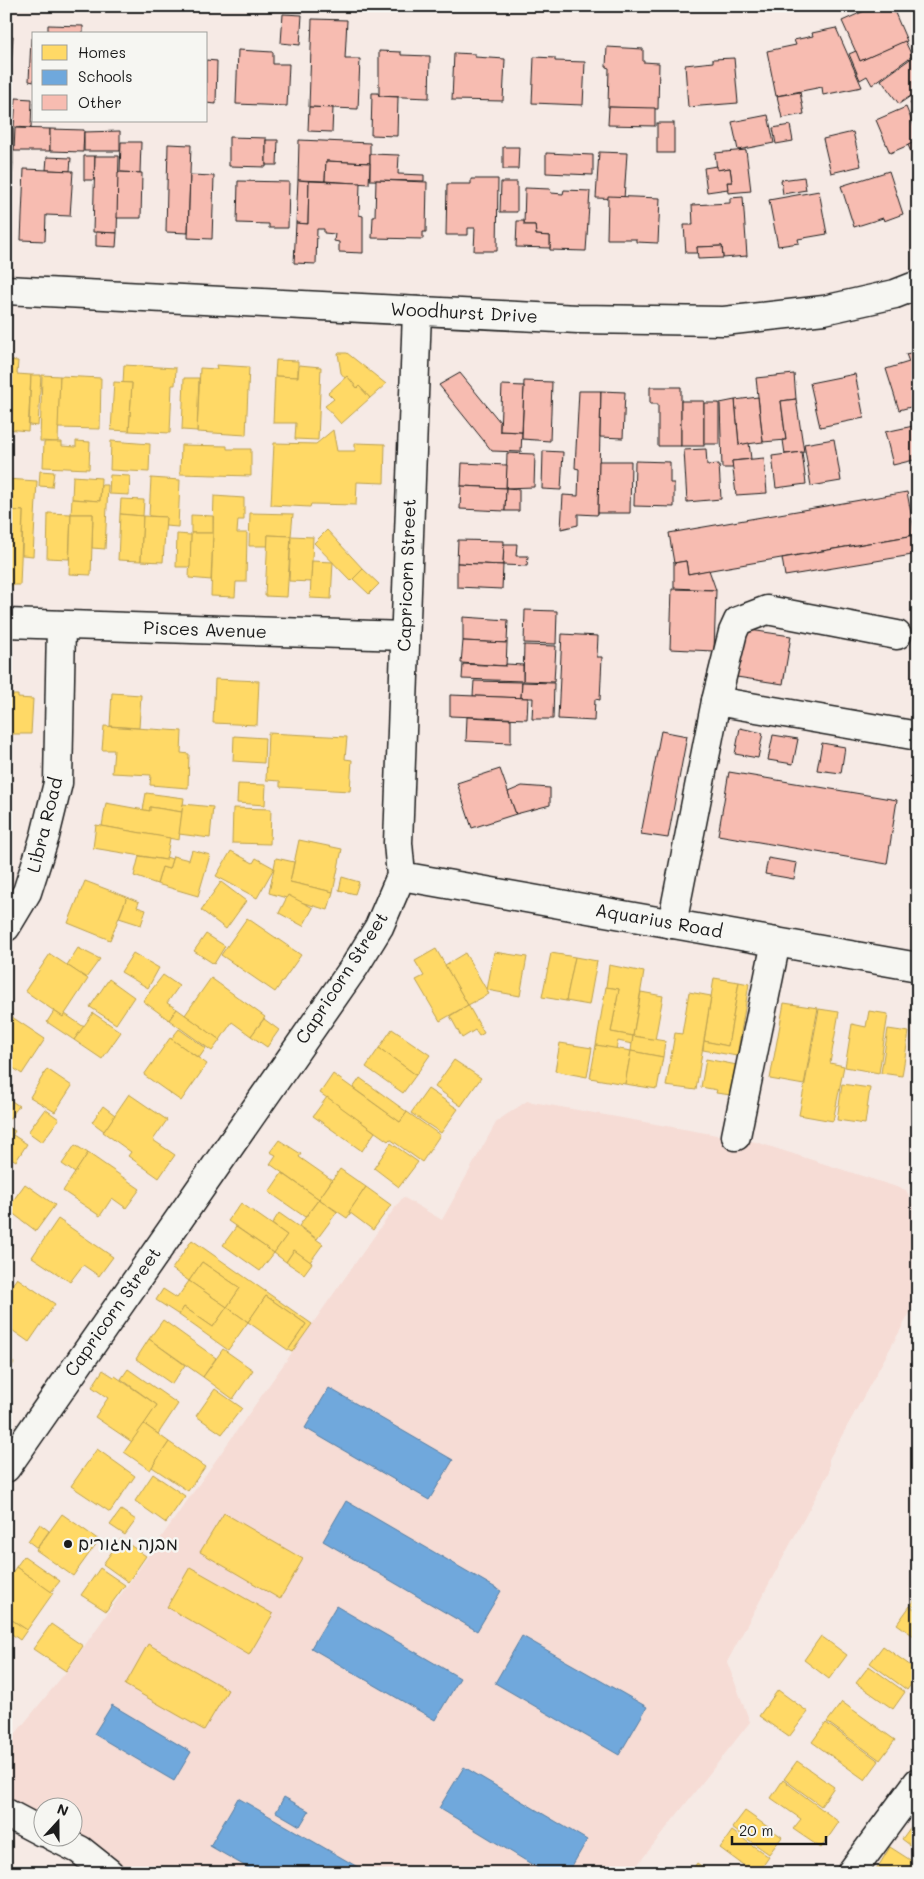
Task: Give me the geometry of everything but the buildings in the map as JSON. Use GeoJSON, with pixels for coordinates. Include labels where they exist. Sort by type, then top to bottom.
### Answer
{"type":"FeatureCollection","features":[{"type":"Feature","properties":{"kind":"street","name":"Woodhurst Drive"},"geometry":{"type":"LineString","coordinates":[[6,290],[578,319],[724,321],[824,310],[895,294],[918,285]]}},
{"type":"Feature","properties":{"kind":"street","name":"Capricorn Street"},"geometry":{"type":"LineString","coordinates":[[6,1468],[355,966],[379,926],[401,876],[398,843],[417,311]]}},
{"type":"Feature","properties":{"kind":"street"},"geometry":{"type":"LineString","coordinates":[[672,924],[716,701],[733,632],[738,621],[767,610],[897,635]]}},
{"type":"Feature","properties":{"kind":"street","name":"Pisces Avenue"},"geometry":{"type":"LineString","coordinates":[[6,623],[405,636]]}},
{"type":"Feature","properties":{"kind":"street","name":"Libra Road"},"geometry":{"type":"LineString","coordinates":[[6,927],[27,892],[45,836],[58,783],[61,626]]}},
{"type":"Feature","properties":{"kind":"street"},"geometry":{"type":"LineString","coordinates":[[716,701],[918,736]]}},
{"type":"Feature","properties":{"kind":"street","name":"Aquarius Road"},"geometry":{"type":"LineString","coordinates":[[401,876],[918,967]]}},
{"type":"Feature","properties":{"kind":"street"},"geometry":{"type":"LineString","coordinates":[[736,1136],[776,942]]}},
{"type":"Feature","properties":{"kind":"street"},"geometry":{"type":"LineString","coordinates":[[852,1873],[918,1782]]}},
{"type":"Feature","properties":{"kind":"street"},"geometry":{"type":"LineString","coordinates":[[6,1813],[32,1827]]}},
{"type":"Feature","properties":{"kind":"street"},"geometry":{"type":"LineString","coordinates":[[72,1846],[109,1873]]}},
{"type":"Feature","properties":{"kind":"shaded area"},"geometry":{"type":"Polygon","coordinates":[[[527,1101],[756,1142],[906,1190],[918,1216],[918,1298],[829,1459],[829,1472],[727,1662],[750,1722],[631,1873],[113,1873],[82,1845],[82,1796],[32,1796],[32,1825],[6,1812],[6,1751],[16,1733],[66,1672],[403,1197],[442,1220],[497,1121],[527,1101]]]}},
{"type":"Feature","properties":{"kind":"place","name":"מבנה מגורים"},"geometry":{"type":"Point","coordinates":[68,1544]}}]}
